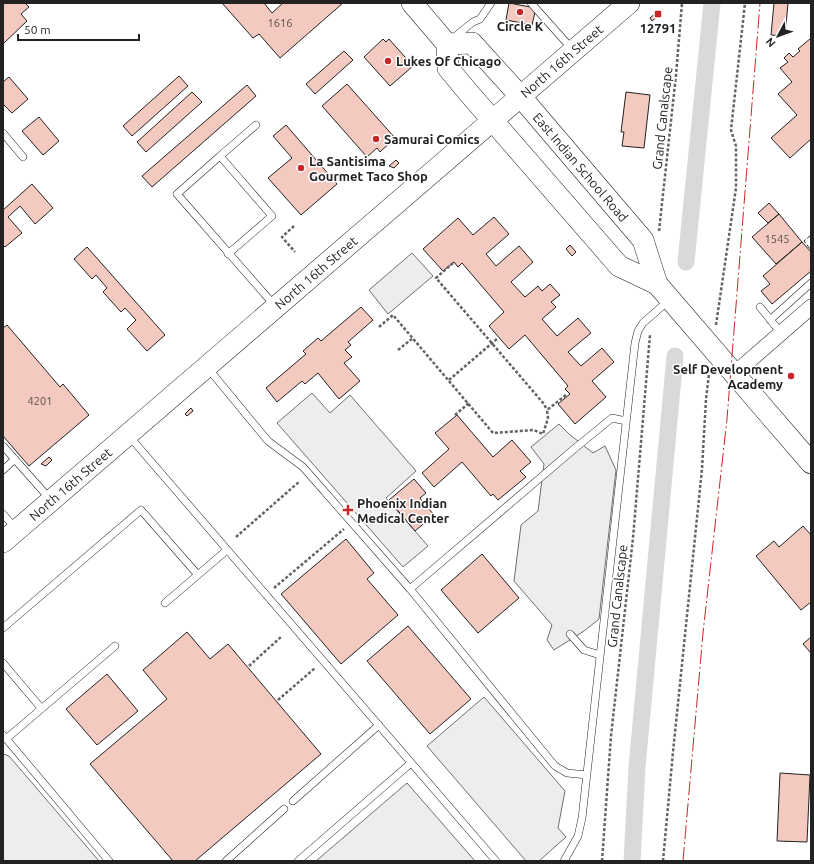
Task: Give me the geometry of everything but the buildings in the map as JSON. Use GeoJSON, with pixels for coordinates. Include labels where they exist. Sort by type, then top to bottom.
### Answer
{"type":"FeatureCollection","features":[{"type":"Feature","properties":{"kind":"main road"},"geometry":{"type":"LineString","coordinates":[[412,3],[447,44]]}},
{"type":"Feature","properties":{"kind":"main road","name":"North 16th Street"},"geometry":{"type":"LineString","coordinates":[[10,536],[629,3]]}},
{"type":"Feature","properties":{"kind":"main road","name":"East Indian School Road"},"geometry":{"type":"LineString","coordinates":[[663,292],[644,240],[521,97],[472,43],[447,44],[448,68],[493,121],[619,266],[663,292],[811,463]]}},
{"type":"Feature","properties":{"kind":"street"},"geometry":{"type":"LineString","coordinates":[[734,374],[811,307]]}},
{"type":"Feature","properties":{"kind":"lane"},"geometry":{"type":"LineString","coordinates":[[447,44],[473,22],[480,19],[491,3]]}},
{"type":"Feature","properties":{"kind":"lane"},"geometry":{"type":"LineString","coordinates":[[531,3],[574,51]]}},
{"type":"Feature","properties":{"kind":"lane"},"geometry":{"type":"LineString","coordinates":[[256,125],[177,194],[276,308]]}},
{"type":"Feature","properties":{"kind":"lane"},"geometry":{"type":"LineString","coordinates":[[3,133],[23,158]]}},
{"type":"Feature","properties":{"kind":"lane"},"geometry":{"type":"LineString","coordinates":[[220,156],[272,216],[228,254]]}},
{"type":"Feature","properties":{"kind":"lane"},"geometry":{"type":"LineString","coordinates":[[770,320],[811,284]]}},
{"type":"Feature","properties":{"kind":"lane"},"geometry":{"type":"LineString","coordinates":[[564,861],[578,836],[582,818],[635,343],[638,330],[663,292]]}},
{"type":"Feature","properties":{"kind":"lane"},"geometry":{"type":"LineString","coordinates":[[760,307],[781,333]]}},
{"type":"Feature","properties":{"kind":"lane"},"geometry":{"type":"LineString","coordinates":[[207,367],[268,441],[303,467],[410,589],[555,766],[567,773],[587,775]]}},
{"type":"Feature","properties":{"kind":"lane"},"geometry":{"type":"LineString","coordinates":[[410,589],[612,418],[626,421]]}},
{"type":"Feature","properties":{"kind":"lane"},"geometry":{"type":"LineString","coordinates":[[128,434],[496,861]]}},
{"type":"Feature","properties":{"kind":"lane"},"geometry":{"type":"LineString","coordinates":[[3,446],[51,500]]}},
{"type":"Feature","properties":{"kind":"lane"},"geometry":{"type":"LineString","coordinates":[[3,470],[15,459]]}},
{"type":"Feature","properties":{"kind":"lane"},"geometry":{"type":"LineString","coordinates":[[3,628],[141,510],[198,575]]}},
{"type":"Feature","properties":{"kind":"lane"},"geometry":{"type":"LineString","coordinates":[[3,514],[10,536]]}},
{"type":"Feature","properties":{"kind":"lane"},"geometry":{"type":"LineString","coordinates":[[165,603],[228,550]]}},
{"type":"Feature","properties":{"kind":"lane"},"geometry":{"type":"LineString","coordinates":[[570,634],[584,650],[600,655]]}},
{"type":"Feature","properties":{"kind":"lane"},"geometry":{"type":"LineString","coordinates":[[109,861],[5,737],[115,646]]}},
{"type":"Feature","properties":{"kind":"lane"},"geometry":{"type":"LineString","coordinates":[[3,663],[41,708]]}},
{"type":"Feature","properties":{"kind":"lane"},"geometry":{"type":"LineString","coordinates":[[294,801],[378,724]]}},
{"type":"Feature","properties":{"kind":"lane"},"geometry":{"type":"LineString","coordinates":[[298,861],[412,763]]}},
{"type":"Feature","properties":{"kind":"lane"},"geometry":{"type":"LineString","coordinates":[[226,861],[284,809]]}},
{"type":"Feature","properties":{"kind":"path","name":"Grand Canalscape"},"geometry":{"type":"LineString","coordinates":[[659,234],[682,3]]}},
{"type":"Feature","properties":{"kind":"path"},"geometry":{"type":"LineString","coordinates":[[719,306],[736,188],[736,146],[731,130],[745,3]]}},
{"type":"Feature","properties":{"kind":"path"},"geometry":{"type":"LineString","coordinates":[[294,226],[282,237],[295,252]]}},
{"type":"Feature","properties":{"kind":"path"},"geometry":{"type":"LineString","coordinates":[[379,327],[393,315],[493,433],[534,430],[544,434],[548,418],[547,410],[544,404],[436,278],[453,263]]}},
{"type":"Feature","properties":{"kind":"path","name":"Grand Canalscape"},"geometry":{"type":"LineString","coordinates":[[602,861],[611,736],[633,538],[650,333]]}},
{"type":"Feature","properties":{"kind":"path"},"geometry":{"type":"LineString","coordinates":[[398,350],[413,338]]}},
{"type":"Feature","properties":{"kind":"path"},"geometry":{"type":"LineString","coordinates":[[449,380],[498,338]]}},
{"type":"Feature","properties":{"kind":"path"},"geometry":{"type":"LineString","coordinates":[[663,861],[702,469],[707,390]]}},
{"type":"Feature","properties":{"kind":"path"},"geometry":{"type":"LineString","coordinates":[[547,410],[566,395]]}},
{"type":"Feature","properties":{"kind":"path"},"geometry":{"type":"LineString","coordinates":[[455,415],[468,403]]}},
{"type":"Feature","properties":{"kind":"path"},"geometry":{"type":"LineString","coordinates":[[236,537],[300,481]]}},
{"type":"Feature","properties":{"kind":"path"},"geometry":{"type":"LineString","coordinates":[[272,589],[344,530]]}},
{"type":"Feature","properties":{"kind":"path"},"geometry":{"type":"LineString","coordinates":[[249,666],[282,636]]}},
{"type":"Feature","properties":{"kind":"path"},"geometry":{"type":"LineString","coordinates":[[278,700],[316,666]]}},
{"type":"Feature","properties":{"kind":"shaded area"},"geometry":{"type":"Polygon","coordinates":[[[412,253],[433,276],[388,314],[369,290],[412,253]]]}},
{"type":"Feature","properties":{"kind":"shaded area"},"geometry":{"type":"Polygon","coordinates":[[[312,393],[330,413],[350,395],[416,471],[386,498],[428,546],[403,567],[277,423],[312,393]]]}},
{"type":"Feature","properties":{"kind":"shaded area"},"geometry":{"type":"Polygon","coordinates":[[[559,424],[593,453],[605,446],[616,470],[599,619],[584,631],[554,650],[547,640],[552,625],[514,581],[521,525],[538,511],[544,464],[531,447],[559,424]]]}},
{"type":"Feature","properties":{"kind":"shaded area"},"geometry":{"type":"Polygon","coordinates":[[[484,697],[565,791],[558,828],[566,837],[539,861],[526,861],[427,746],[484,697]]]}},
{"type":"Feature","properties":{"kind":"shaded area"},"geometry":{"type":"Polygon","coordinates":[[[3,754],[9,756],[99,861],[3,861],[3,754]]]}},
{"type":"Feature","properties":{"kind":"shaded area"},"geometry":{"type":"Polygon","coordinates":[[[407,783],[475,861],[316,861],[407,783]]]}},
{"type":"Feature","properties":{"kind":"waterway"},"geometry":{"type":"LineString","coordinates":[[686,262],[712,3]]}},
{"type":"Feature","properties":{"kind":"waterway"},"geometry":{"type":"LineString","coordinates":[[632,861],[637,767],[675,356]]}},
{"type":"Feature","properties":{"kind":"fence"},"geometry":{"type":"LineString","coordinates":[[811,235],[804,241],[811,250]]}},
{"type":"Feature","properties":{"kind":"power"},"geometry":{"type":"LineString","coordinates":[[683,861],[703,633],[727,419],[760,3]]}},
{"type":"Feature","properties":{"kind":"place","name":"Circle K"},"geometry":{"type":"Point","coordinates":[520,12]}},
{"type":"Feature","properties":{"kind":"place","name":"12791"},"geometry":{"type":"Point","coordinates":[658,14]}},
{"type":"Feature","properties":{"kind":"place","name":"Lukes Of Chicago"},"geometry":{"type":"Point","coordinates":[388,61]}},
{"type":"Feature","properties":{"kind":"place","name":"Samurai Comics"},"geometry":{"type":"Point","coordinates":[376,139]}},
{"type":"Feature","properties":{"kind":"place","name":"La Santisima Gourmet Taco Shop"},"geometry":{"type":"Point","coordinates":[301,168]}},
{"type":"Feature","properties":{"kind":"place","name":"Self Development Academy"},"geometry":{"type":"Point","coordinates":[791,376]}},
{"type":"Feature","properties":{"kind":"place","name":"Phoenix Indian Medical Center"},"geometry":{"type":"Point","coordinates":[348,510]}}]}
